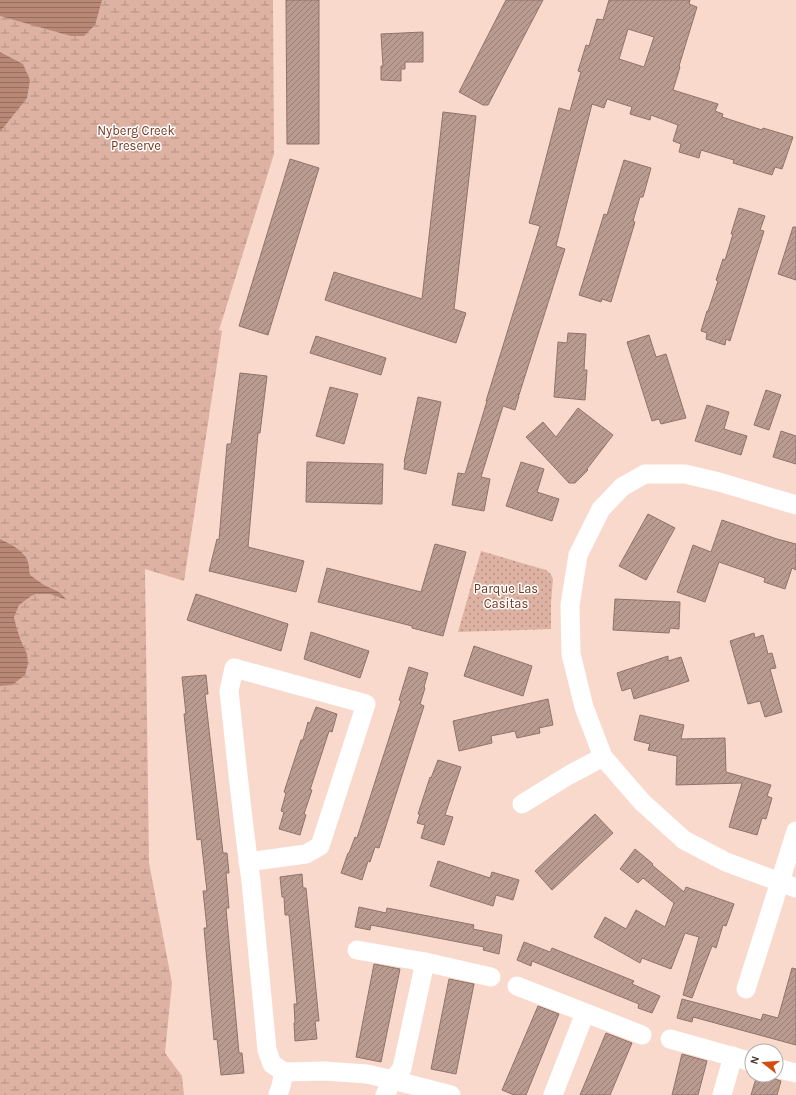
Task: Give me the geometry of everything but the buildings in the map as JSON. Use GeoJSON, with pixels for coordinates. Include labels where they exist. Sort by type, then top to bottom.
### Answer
{"type":"FeatureCollection","features":[{"type":"Feature","properties":{"kind":"street"},"geometry":{"type":"LineString","coordinates":[[788,885],[726,862],[684,840],[642,802],[603,757],[584,707],[571,654],[570,605],[578,555],[601,509],[622,487],[645,474],[685,474],[719,482],[796,505]]}},
{"type":"Feature","properties":{"kind":"street"},"geometry":{"type":"LineString","coordinates":[[248,862],[306,854],[320,846],[366,704],[234,668],[229,691],[244,831],[248,862],[251,881],[267,1050],[272,1064],[284,1072],[324,1071],[367,1074],[389,1087],[451,1095]]}},
{"type":"Feature","properties":{"kind":"street"},"geometry":{"type":"LineString","coordinates":[[522,804],[569,775],[603,757]]}},
{"type":"Feature","properties":{"kind":"street"},"geometry":{"type":"LineString","coordinates":[[746,989],[788,885],[796,830]]}},
{"type":"Feature","properties":{"kind":"street"},"geometry":{"type":"LineString","coordinates":[[357,950],[425,962],[491,977]]}},
{"type":"Feature","properties":{"kind":"street"},"geometry":{"type":"LineString","coordinates":[[389,1087],[402,1068],[425,962]]}},
{"type":"Feature","properties":{"kind":"street"},"geometry":{"type":"LineString","coordinates":[[517,986],[585,1014],[642,1035]]}},
{"type":"Feature","properties":{"kind":"street"},"geometry":{"type":"LineString","coordinates":[[553,1095],[585,1014]]}},
{"type":"Feature","properties":{"kind":"street"},"geometry":{"type":"LineString","coordinates":[[670,1040],[744,1059]]}},
{"type":"Feature","properties":{"kind":"street"},"geometry":{"type":"LineString","coordinates":[[722,1095],[733,1056]]}},
{"type":"Feature","properties":{"kind":"street"},"geometry":{"type":"LineString","coordinates":[[784,1070],[796,1074]]}},
{"type":"Feature","properties":{"kind":"street"},"geometry":{"type":"LineString","coordinates":[[278,1095],[284,1072]]}},
{"type":"Feature","properties":{"kind":"green space","name":"Nyberg Creek Preserve"},"geometry":{"type":"Polygon","coordinates":[[[0,0],[273,0],[274,154],[219,330],[222,331],[184,581],[145,569],[149,863],[172,983],[165,1053],[182,1076],[184,1095],[0,1095],[0,0]]]}},
{"type":"Feature","properties":{"kind":"green space","name":"Parque Las Casitas"},"geometry":{"type":"Polygon","coordinates":[[[481,551],[546,570],[550,573],[553,579],[551,629],[458,632],[481,551]]]}},
{"type":"Feature","properties":{"kind":"shaded area"},"geometry":{"type":"Polygon","coordinates":[[[0,0],[102,0],[95,25],[84,36],[71,36],[0,16],[0,0]]]}},
{"type":"Feature","properties":{"kind":"shaded area"},"geometry":{"type":"Polygon","coordinates":[[[0,52],[23,64],[30,80],[27,98],[0,132],[0,52]]]}},
{"type":"Feature","properties":{"kind":"shaded area"},"geometry":{"type":"Polygon","coordinates":[[[0,539],[23,553],[28,563],[30,575],[44,585],[59,592],[67,600],[50,594],[36,594],[19,605],[14,617],[21,641],[27,654],[28,664],[25,675],[12,685],[0,686],[0,539]]]}}]}
